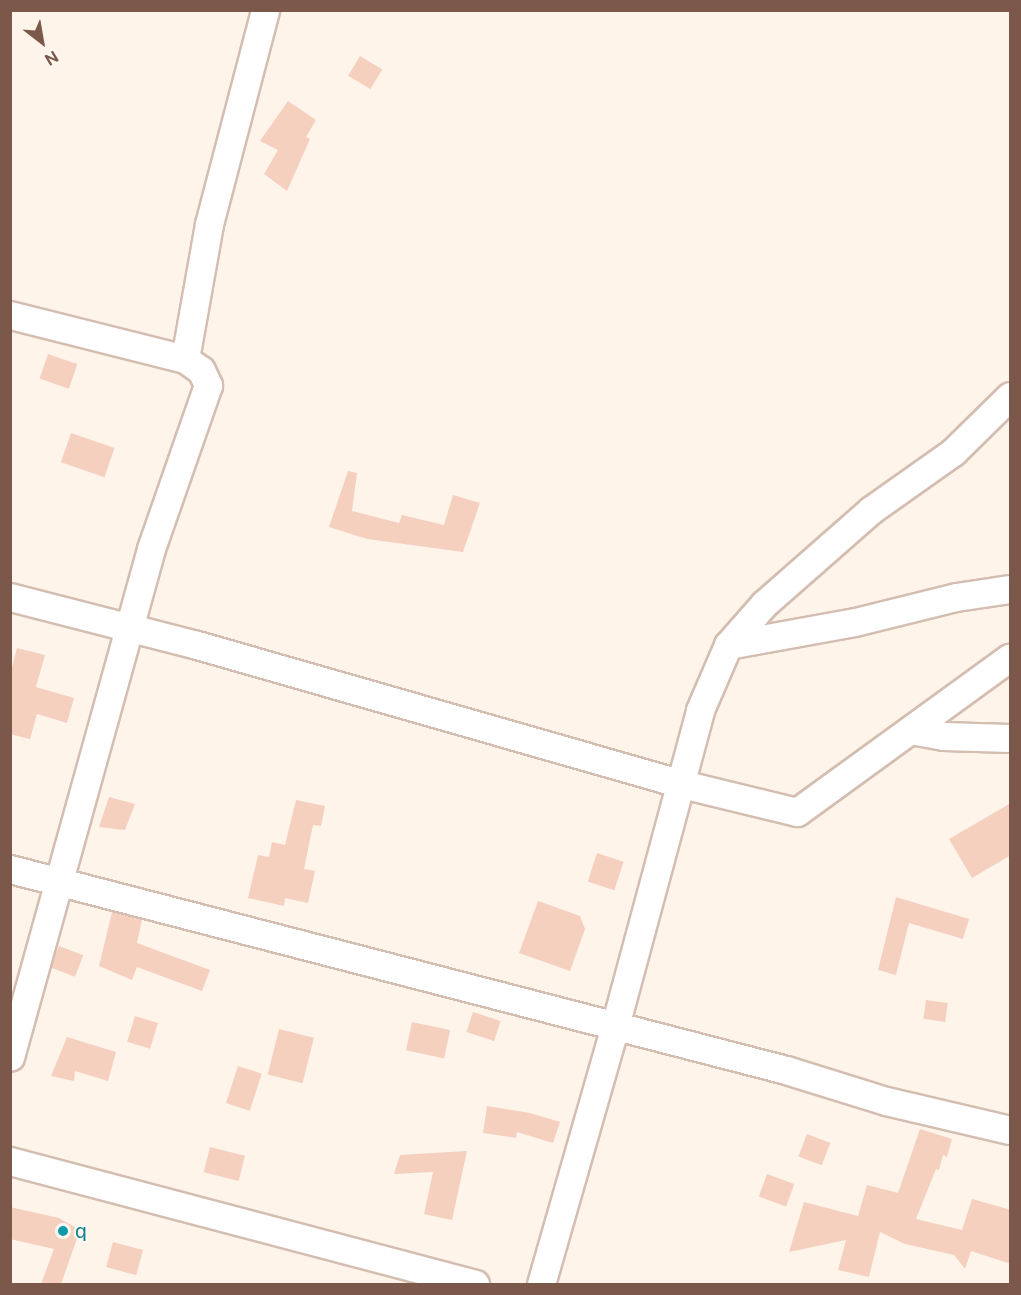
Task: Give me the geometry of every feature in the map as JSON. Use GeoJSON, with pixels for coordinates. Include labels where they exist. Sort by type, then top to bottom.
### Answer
{"type":"FeatureCollection","features":[{"type":"Feature","properties":{"kind":"street"},"geometry":{"type":"LineString","coordinates":[[185,360],[209,224],[265,10]]}},
{"type":"Feature","properties":{"kind":"street"},"geometry":{"type":"LineString","coordinates":[[10,315],[185,360],[201,370],[208,386],[151,549],[10,1057]]}},
{"type":"Feature","properties":{"kind":"street"},"geometry":{"type":"LineString","coordinates":[[541,1284],[615,1026],[682,784],[700,710],[728,645],[764,604],[872,510],[953,452],[1011,396]]}},
{"type":"Feature","properties":{"kind":"street"},"geometry":{"type":"LineString","coordinates":[[728,645],[855,622],[956,597],[1011,589]]}},
{"type":"Feature","properties":{"kind":"street"},"geometry":{"type":"LineString","coordinates":[[10,597],[129,628],[682,784],[796,812],[1011,657]]}},
{"type":"Feature","properties":{"kind":"street"},"geometry":{"type":"LineString","coordinates":[[910,730],[943,736],[1011,738]]}},
{"type":"Feature","properties":{"kind":"street"},"geometry":{"type":"LineString","coordinates":[[10,869],[786,1071],[886,1101],[1011,1130]]}},
{"type":"Feature","properties":{"kind":"street"},"geometry":{"type":"LineString","coordinates":[[10,1161],[475,1284]]}},
{"type":"Feature","properties":{"kind":"building"},"geometry":{"type":"Polygon","coordinates":[[[360,56],[382,69],[370,89],[348,76],[360,56]]]}},
{"type":"Feature","properties":{"kind":"building"},"geometry":{"type":"Polygon","coordinates":[[[288,101],[316,120],[306,137],[310,139],[287,191],[264,174],[278,150],[260,141],[288,101]]]}},
{"type":"Feature","properties":{"kind":"building"},"geometry":{"type":"Polygon","coordinates":[[[48,354],[77,364],[69,389],[40,379],[48,354]]]}},
{"type":"Feature","properties":{"kind":"building"},"geometry":{"type":"Polygon","coordinates":[[[71,433],[114,448],[104,477],[61,462],[71,433]]]}},
{"type":"Feature","properties":{"kind":"building"},"geometry":{"type":"Polygon","coordinates":[[[348,471],[357,473],[352,511],[399,523],[402,515],[444,525],[453,495],[480,503],[463,552],[367,539],[329,527],[348,471]]]}},
{"type":"Feature","properties":{"kind":"building"},"geometry":{"type":"Polygon","coordinates":[[[17,648],[45,655],[36,687],[74,698],[67,723],[37,714],[30,739],[10,734],[10,675],[17,648]]]}},
{"type":"Feature","properties":{"kind":"building"},"geometry":{"type":"Polygon","coordinates":[[[109,797],[135,804],[125,830],[99,827],[109,797]]]}},
{"type":"Feature","properties":{"kind":"building"},"geometry":{"type":"Polygon","coordinates":[[[296,800],[325,806],[321,826],[313,825],[304,869],[315,871],[308,903],[285,898],[284,906],[248,898],[258,855],[269,857],[272,842],[285,845],[296,800]]]}},
{"type":"Feature","properties":{"kind":"building"},"geometry":{"type":"Polygon","coordinates":[[[1011,803],[1011,855],[972,878],[949,839],[1011,803]]]}},
{"type":"Feature","properties":{"kind":"building"},"geometry":{"type":"Polygon","coordinates":[[[597,853],[624,862],[614,890],[588,882],[597,853]]]}},
{"type":"Feature","properties":{"kind":"building"},"geometry":{"type":"Polygon","coordinates":[[[896,897],[969,919],[963,939],[909,923],[896,975],[878,970],[896,897]]]}},
{"type":"Feature","properties":{"kind":"building"},"geometry":{"type":"Polygon","coordinates":[[[538,901],[580,916],[585,929],[570,971],[519,953],[538,901]]]}},
{"type":"Feature","properties":{"kind":"building"},"geometry":{"type":"Polygon","coordinates":[[[112,912],[142,920],[137,943],[210,970],[202,991],[137,967],[132,980],[99,966],[112,912]]]}},
{"type":"Feature","properties":{"kind":"building"},"geometry":{"type":"Polygon","coordinates":[[[59,946],[83,955],[75,977],[51,967],[59,946]]]}},
{"type":"Feature","properties":{"kind":"building"},"geometry":{"type":"Polygon","coordinates":[[[926,1000],[948,1003],[945,1022],[923,1019],[926,1000]]]}},
{"type":"Feature","properties":{"kind":"building"},"geometry":{"type":"Polygon","coordinates":[[[473,1012],[501,1021],[494,1041],[467,1032],[473,1012]]]}},
{"type":"Feature","properties":{"kind":"building"},"geometry":{"type":"Polygon","coordinates":[[[135,1016],[158,1023],[150,1049],[127,1042],[135,1016]]]}},
{"type":"Feature","properties":{"kind":"building"},"geometry":{"type":"Polygon","coordinates":[[[412,1022],[450,1030],[444,1058],[406,1050],[412,1022]]]}},
{"type":"Feature","properties":{"kind":"building"},"geometry":{"type":"Polygon","coordinates":[[[279,1029],[314,1038],[303,1083],[268,1075],[279,1029]]]}},
{"type":"Feature","properties":{"kind":"building"},"geometry":{"type":"Polygon","coordinates":[[[67,1037],[116,1052],[108,1081],[75,1071],[74,1081],[51,1076],[67,1037]]]}},
{"type":"Feature","properties":{"kind":"building"},"geometry":{"type":"Polygon","coordinates":[[[238,1066],[262,1074],[250,1111],[226,1103],[238,1066]]]}},
{"type":"Feature","properties":{"kind":"building"},"geometry":{"type":"Polygon","coordinates":[[[487,1106],[530,1113],[560,1122],[553,1143],[517,1132],[516,1138],[483,1133],[487,1106]]]}},
{"type":"Feature","properties":{"kind":"building"},"geometry":{"type":"Polygon","coordinates":[[[920,1129],[952,1139],[947,1157],[943,1155],[939,1170],[936,1169],[916,1219],[962,1230],[972,1199],[1011,1210],[1011,1264],[971,1251],[965,1269],[954,1255],[905,1244],[880,1232],[869,1277],[838,1270],[846,1240],[789,1252],[804,1202],[858,1216],[867,1185],[898,1193],[920,1129]]]}},
{"type":"Feature","properties":{"kind":"building"},"geometry":{"type":"Polygon","coordinates":[[[807,1134],[830,1143],[822,1165],[798,1156],[807,1134]]]}},
{"type":"Feature","properties":{"kind":"building"},"geometry":{"type":"Polygon","coordinates":[[[210,1147],[245,1156],[239,1181],[204,1172],[210,1147]]]}},
{"type":"Feature","properties":{"kind":"building"},"geometry":{"type":"Polygon","coordinates":[[[467,1151],[452,1220],[424,1214],[433,1172],[394,1174],[400,1155],[467,1151]]]}},
{"type":"Feature","properties":{"kind":"building"},"geometry":{"type":"Polygon","coordinates":[[[767,1174],[794,1184],[786,1206],[759,1197],[767,1174]]]}},
{"type":"Feature","properties":{"kind":"building"},"geometry":{"type":"Polygon","coordinates":[[[10,1207],[59,1218],[80,1230],[61,1284],[41,1284],[54,1249],[10,1239],[10,1207]]]}},
{"type":"Feature","properties":{"kind":"building"},"geometry":{"type":"Polygon","coordinates":[[[113,1242],[143,1250],[136,1275],[106,1267],[113,1242]]]}},
{"type":"Feature","properties":{"kind":"place","name":"q"},"geometry":{"type":"Point","coordinates":[63,1231]}}]}
